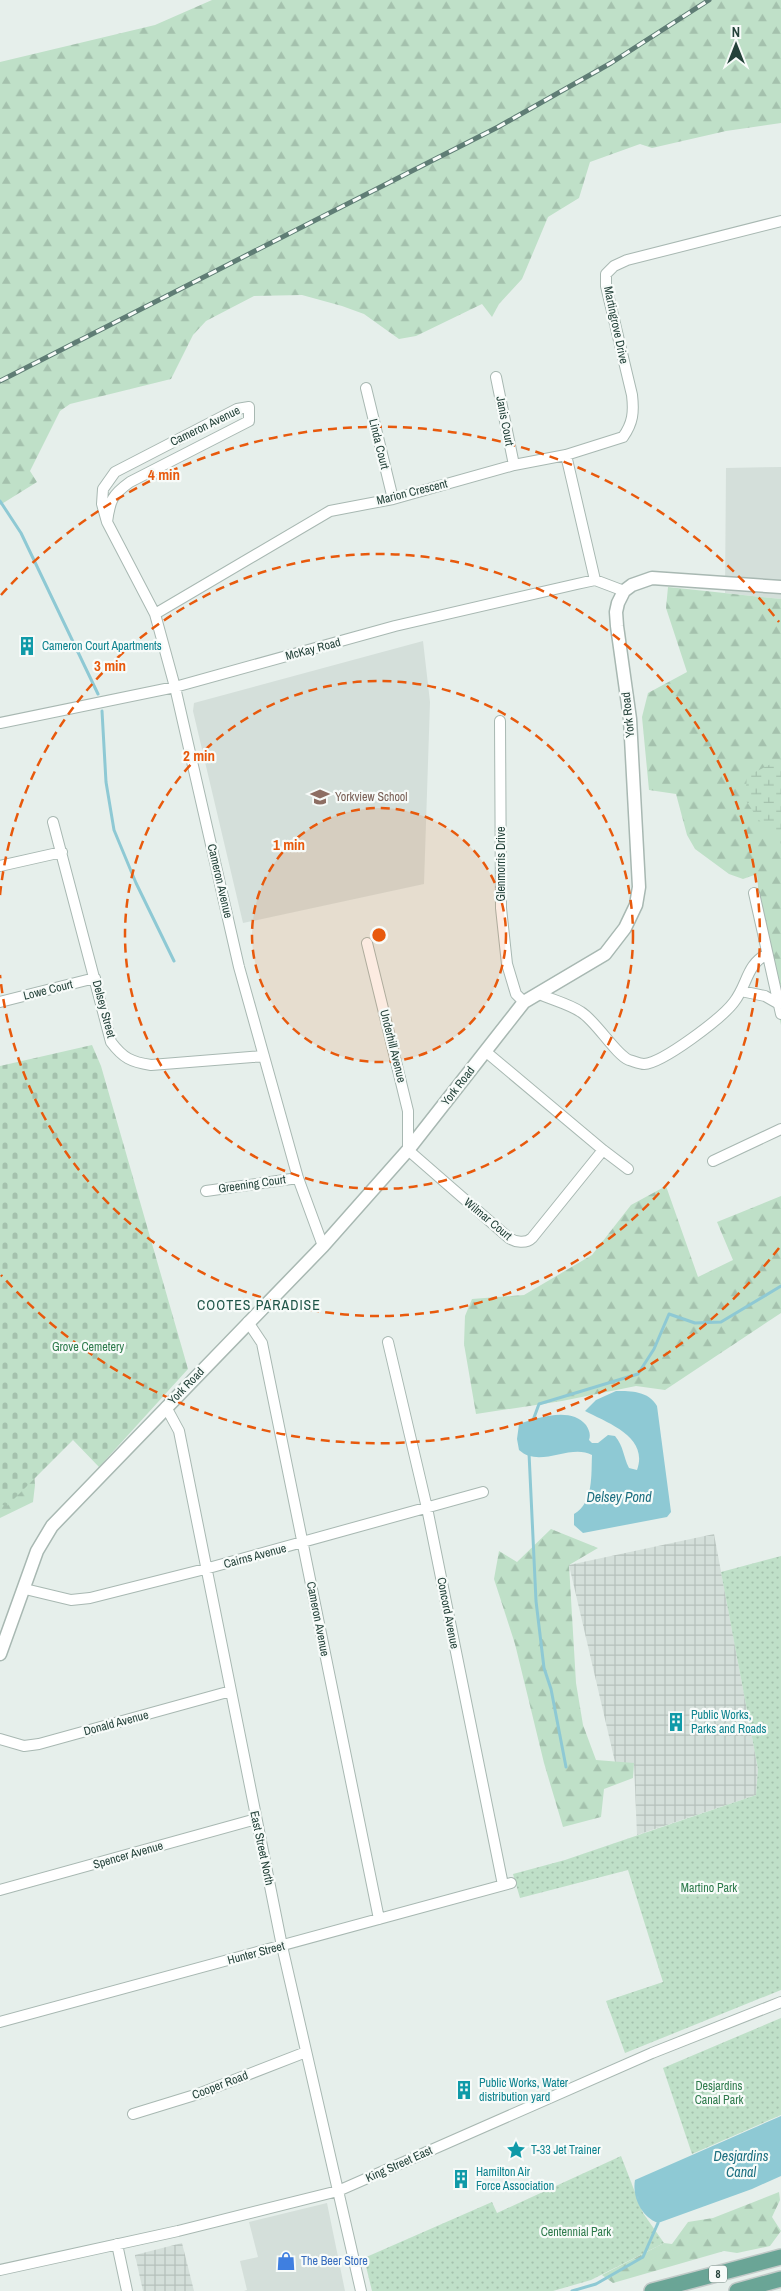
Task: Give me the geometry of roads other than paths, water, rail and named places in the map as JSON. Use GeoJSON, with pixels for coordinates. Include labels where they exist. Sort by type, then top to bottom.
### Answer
{"type":"FeatureCollection","features":[{"type":"Feature","properties":{"kind":"main road","name":"8"},"geometry":{"type":"LineString","coordinates":[[652,2291],[781,2257]]}},
{"type":"Feature","properties":{"kind":"main road","name":"8"},"geometry":{"type":"LineString","coordinates":[[737,2291],[781,2280]]}},
{"type":"Feature","properties":{"kind":"street","name":"Martingrove Drive"},"geometry":{"type":"LineString","coordinates":[[566,455],[623,437],[630,427],[634,413],[632,395],[606,286],[606,274],[614,266],[781,221]]}},
{"type":"Feature","properties":{"kind":"street","name":"Janis Court"},"geometry":{"type":"LineString","coordinates":[[496,377],[514,465]]}},
{"type":"Feature","properties":{"kind":"street","name":"Linda Court"},"geometry":{"type":"LineString","coordinates":[[366,388],[393,499]]}},
{"type":"Feature","properties":{"kind":"street","name":"Cameron Avenue"},"geometry":{"type":"LineString","coordinates":[[106,522],[113,495],[119,489],[249,421],[249,407],[237,408],[115,472],[103,489],[102,504],[106,522],[155,614],[175,687],[239,967],[298,1178],[323,1246]]}},
{"type":"Feature","properties":{"kind":"street","name":"Marion Crescent"},"geometry":{"type":"LineString","coordinates":[[155,614],[330,511],[393,499],[514,465],[566,455]]}},
{"type":"Feature","properties":{"kind":"street"},"geometry":{"type":"LineString","coordinates":[[566,455],[595,580],[624,591],[641,580],[663,578],[781,587]]}},
{"type":"Feature","properties":{"kind":"street","name":"McKay Road"},"geometry":{"type":"LineString","coordinates":[[0,723],[175,687],[395,626],[595,580]]}},
{"type":"Feature","properties":{"kind":"street","name":"York Road"},"geometry":{"type":"LineString","coordinates":[[0,1654],[25,1589],[37,1551],[52,1526],[323,1246],[408,1150],[524,1002],[605,954],[625,928],[636,905],[638,887],[630,719],[616,612],[624,591]]}},
{"type":"Feature","properties":{"kind":"street","name":"Glenmorris Drive"},"geometry":{"type":"LineString","coordinates":[[500,721],[501,908],[507,964],[516,994],[524,1002]]}},
{"type":"Feature","properties":{"kind":"street","name":"Delsey Street"},"geometry":{"type":"LineString","coordinates":[[53,822],[111,1042],[121,1055],[138,1063],[151,1065],[264,1056]]}},
{"type":"Feature","properties":{"kind":"street"},"geometry":{"type":"LineString","coordinates":[[0,866],[62,852]]}},
{"type":"Feature","properties":{"kind":"street"},"geometry":{"type":"LineString","coordinates":[[754,893],[780,1009]]}},
{"type":"Feature","properties":{"kind":"street","name":"Underhill Avenue"},"geometry":{"type":"LineString","coordinates":[[367,942],[408,1111],[408,1150]]}},
{"type":"Feature","properties":{"kind":"street"},"geometry":{"type":"LineString","coordinates":[[539,994],[582,1012],[627,1059],[644,1064],[694,1038],[734,1004],[755,960],[767,954]]}},
{"type":"Feature","properties":{"kind":"street","name":"Lowe Court"},"geometry":{"type":"LineString","coordinates":[[0,1002],[95,978]]}},
{"type":"Feature","properties":{"kind":"street"},"geometry":{"type":"LineString","coordinates":[[741,991],[764,996],[780,1009]]}},
{"type":"Feature","properties":{"kind":"street"},"geometry":{"type":"LineString","coordinates":[[485,1051],[628,1169]]}},
{"type":"Feature","properties":{"kind":"street"},"geometry":{"type":"LineString","coordinates":[[713,1161],[781,1129]]}},
{"type":"Feature","properties":{"kind":"street","name":"Wilmar Court"},"geometry":{"type":"LineString","coordinates":[[408,1150],[509,1238],[525,1242],[532,1238],[603,1150]]}},
{"type":"Feature","properties":{"kind":"street","name":"Greening Court"},"geometry":{"type":"LineString","coordinates":[[206,1191],[298,1178]]}},
{"type":"Feature","properties":{"kind":"street","name":"Cameron Avenue"},"geometry":{"type":"LineString","coordinates":[[248,1322],[262,1343],[379,1919]]}},
{"type":"Feature","properties":{"kind":"street","name":"Concord Avenue"},"geometry":{"type":"LineString","coordinates":[[388,1342],[427,1508],[507,1884]]}},
{"type":"Feature","properties":{"kind":"street","name":"East Street North"},"geometry":{"type":"LineString","coordinates":[[166,1407],[179,1431],[205,1569],[282,1946],[361,2291]]}},
{"type":"Feature","properties":{"kind":"street","name":"Cairns Avenue"},"geometry":{"type":"LineString","coordinates":[[25,1589],[72,1600],[90,1598],[205,1569],[483,1492]]}},
{"type":"Feature","properties":{"kind":"street","name":"Donald Avenue"},"geometry":{"type":"LineString","coordinates":[[0,1739],[24,1746],[39,1744],[231,1691]]}},
{"type":"Feature","properties":{"kind":"street","name":"Spencer Avenue"},"geometry":{"type":"LineString","coordinates":[[0,1890],[256,1819]]}},
{"type":"Feature","properties":{"kind":"street","name":"Hunter Street"},"geometry":{"type":"LineString","coordinates":[[0,2022],[507,1884]]}},
{"type":"Feature","properties":{"kind":"street","name":"King Street East"},"geometry":{"type":"LineString","coordinates":[[0,2270],[338,2191],[652,2053],[781,2002]]}},
{"type":"Feature","properties":{"kind":"street","name":"Cooper Road"},"geometry":{"type":"LineString","coordinates":[[133,2114],[198,2094],[306,2052]]}},
{"type":"Feature","properties":{"kind":"street"},"geometry":{"type":"LineString","coordinates":[[117,2244],[127,2291]]}},
{"type":"Feature","properties":{"kind":"water","name":"Delsey Pond"},"geometry":{"type":"Polygon","coordinates":[[[616,1391],[639,1393],[649,1397],[657,1406],[671,1512],[667,1517],[583,1533],[574,1525],[574,1514],[585,1503],[588,1496],[592,1455],[574,1452],[546,1457],[527,1455],[519,1450],[517,1439],[519,1424],[554,1415],[572,1416],[580,1419],[586,1425],[590,1436],[589,1440],[592,1443],[598,1443],[608,1435],[615,1436],[629,1468],[637,1470],[639,1458],[632,1440],[615,1426],[585,1411],[596,1400],[616,1391]]]}},
{"type":"Feature","properties":{"kind":"water","name":"Desjardins Canal"},"geometry":{"type":"Polygon","coordinates":[[[781,2116],[781,2176],[752,2189],[658,2223],[642,2211],[636,2199],[635,2180],[781,2116]]]}},
{"type":"Feature","properties":{"kind":"waterway"},"geometry":{"type":"LineString","coordinates":[[0,501],[21,533],[98,694]]}},
{"type":"Feature","properties":{"kind":"waterway"},"geometry":{"type":"LineString","coordinates":[[102,711],[106,782],[114,830],[136,883],[174,961]]}},
{"type":"Feature","properties":{"kind":"waterway"},"geometry":{"type":"LineString","coordinates":[[532,1423],[539,1404],[638,1374],[654,1349],[669,1314],[695,1323],[721,1322],[781,1286]]}},
{"type":"Feature","properties":{"kind":"waterway"},"geometry":{"type":"LineString","coordinates":[[529,1453],[536,1601],[544,1668],[551,1689],[566,1767]]}},
{"type":"Feature","properties":{"kind":"waterway"},"geometry":{"type":"LineString","coordinates":[[572,2291],[596,2284],[643,2257],[658,2223]]}},
{"type":"Feature","properties":{"kind":"railway"},"geometry":{"type":"LineString","coordinates":[[0,381],[498,127],[611,63],[709,0]]}},
{"type":"Feature","properties":{"kind":"place","name":"Cameron Court Apartments"},"geometry":{"type":"Point","coordinates":[27,646]}},
{"type":"Feature","properties":{"kind":"place","name":"Yorkview School"},"geometry":{"type":"Point","coordinates":[320,797]}},
{"type":"Feature","properties":{"kind":"place","name":"Public Works, Parks and Roads"},"geometry":{"type":"Point","coordinates":[676,1722]}},
{"type":"Feature","properties":{"kind":"place","name":"Public Works, Water distribution yard"},"geometry":{"type":"Point","coordinates":[464,2090]}},
{"type":"Feature","properties":{"kind":"place","name":"T-33 Jet Trainer"},"geometry":{"type":"Point","coordinates":[516,2150]}},
{"type":"Feature","properties":{"kind":"place","name":"Hamilton Air Force Association"},"geometry":{"type":"Point","coordinates":[461,2179]}},
{"type":"Feature","properties":{"kind":"place","name":"The Beer Store"},"geometry":{"type":"Point","coordinates":[286,2261]}},
{"type":"Feature","properties":{"kind":"district","name":"COOTES PARADISE"},"geometry":{"type":"Point","coordinates":[259,1305]}},
{"type":"Feature","properties":{"kind":"park label","name":"Grove Cemetery"},"geometry":{"type":"Point","coordinates":[88,1347]}},
{"type":"Feature","properties":{"kind":"park label","name":"Martino Park"},"geometry":{"type":"Point","coordinates":[709,1888]}},
{"type":"Feature","properties":{"kind":"park label","name":"Desjardins Canal Park"},"geometry":{"type":"Point","coordinates":[719,2093]}},
{"type":"Feature","properties":{"kind":"park label","name":"Centennial Park"},"geometry":{"type":"Point","coordinates":[576,2232]}}]}
